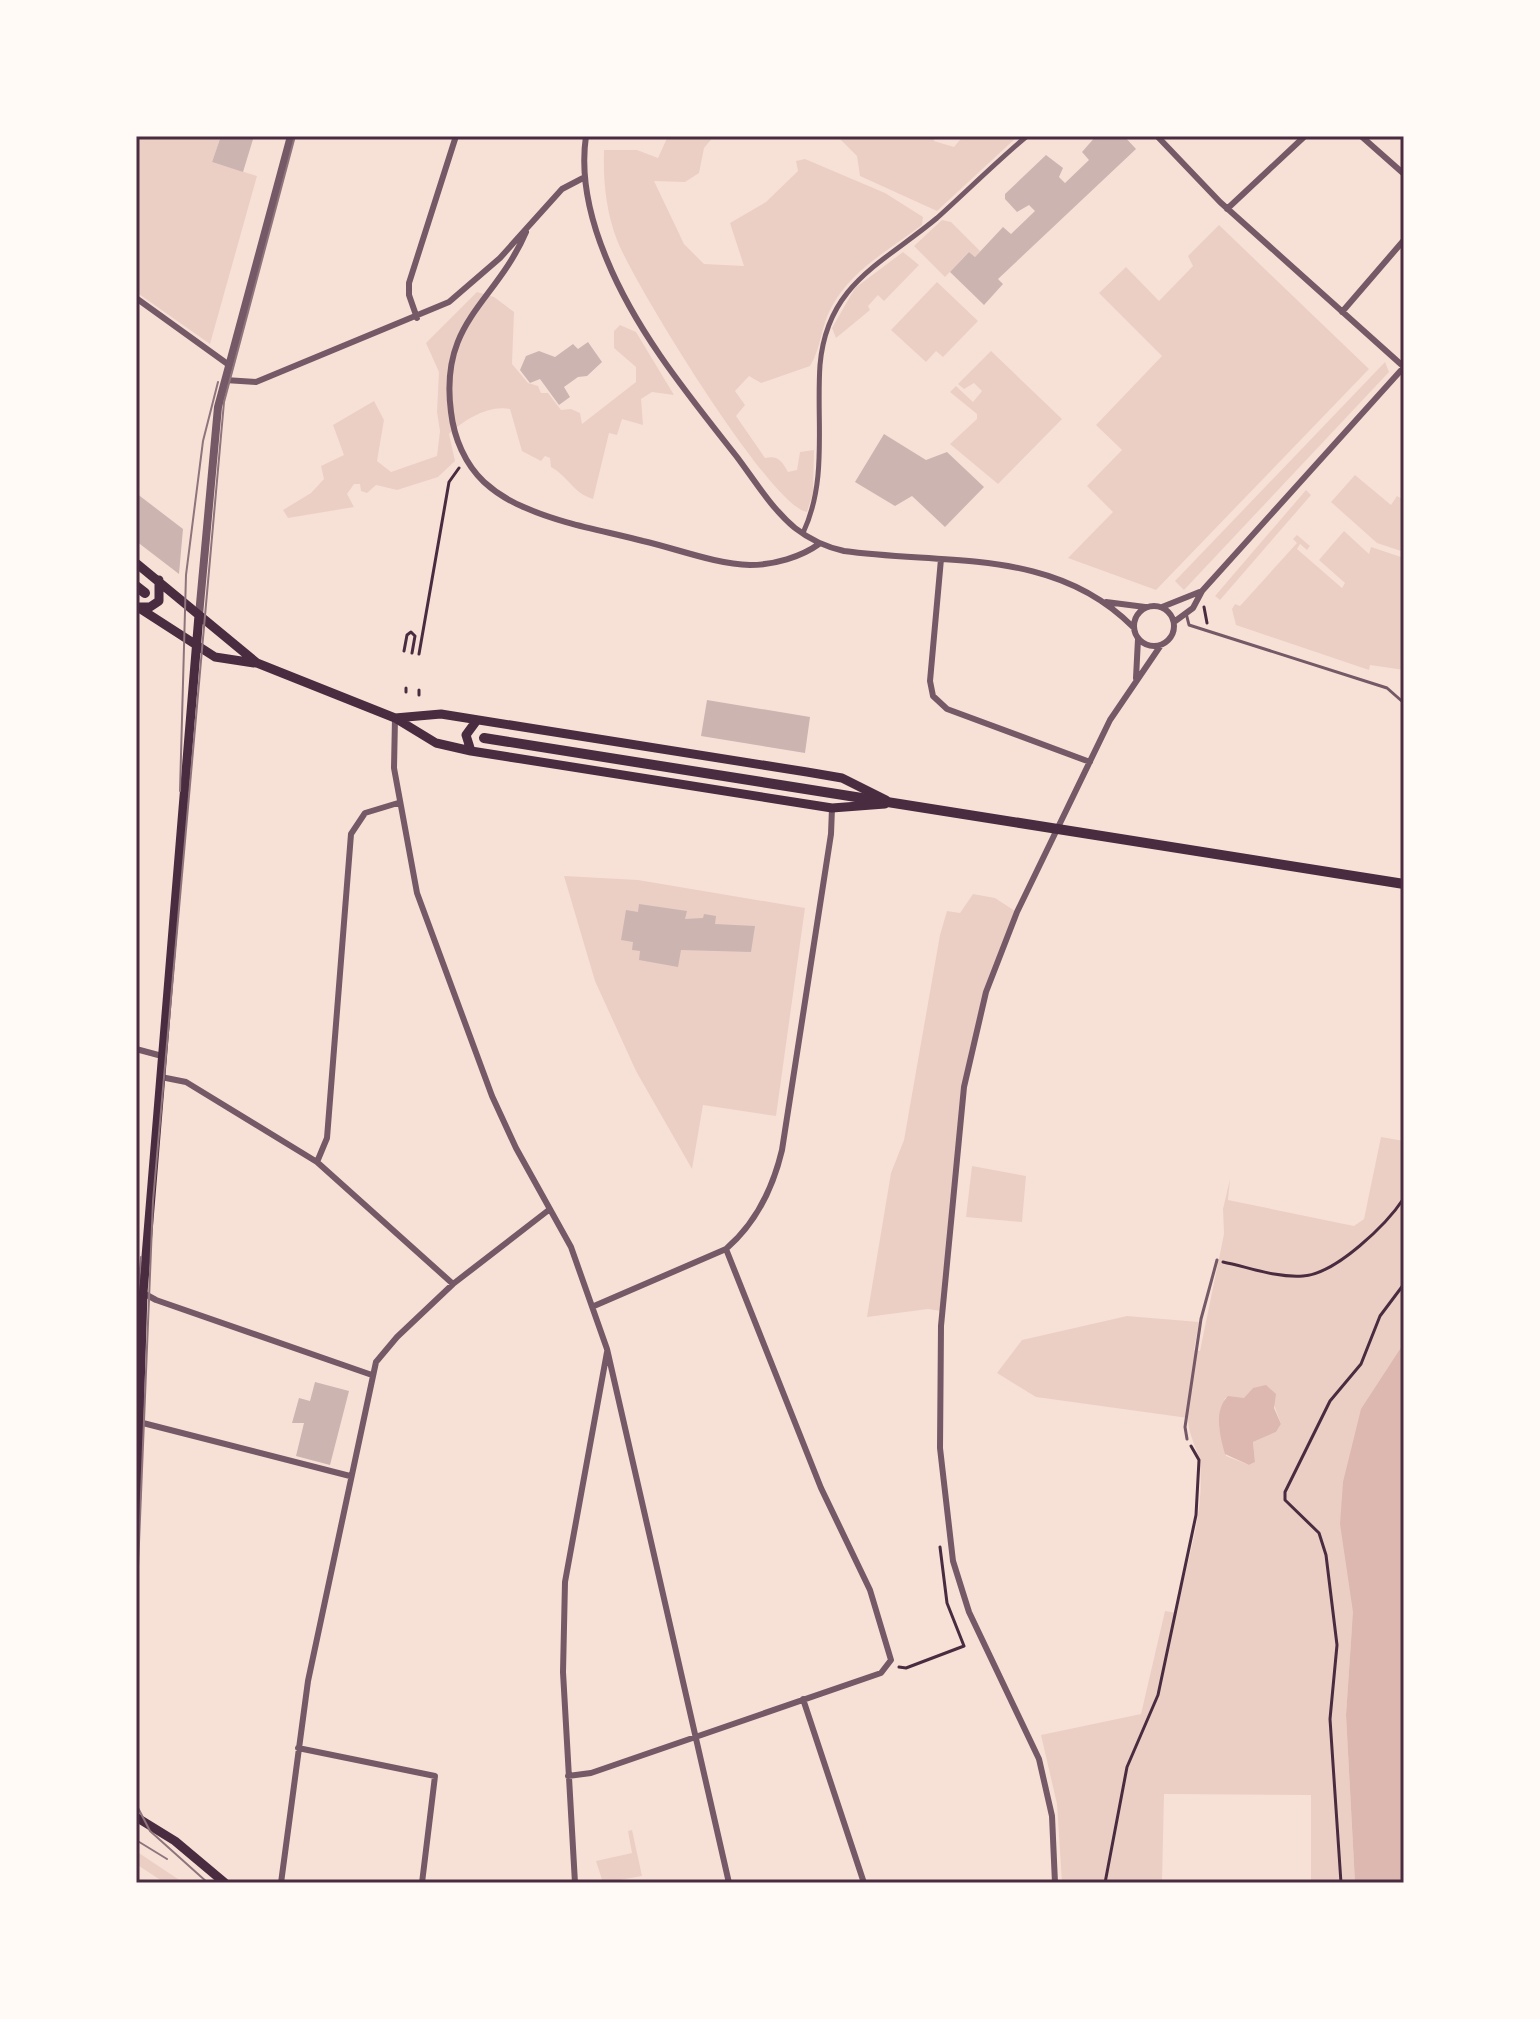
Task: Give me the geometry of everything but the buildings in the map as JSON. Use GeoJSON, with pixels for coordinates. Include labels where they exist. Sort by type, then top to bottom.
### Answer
{"type":"FeatureCollection","features":[{"type":"Feature","properties":{"kind":"main road"},"geometry":{"type":"LineString","coordinates":[[136,563],[257,663]]}},
{"type":"Feature","properties":{"kind":"main road"},"geometry":{"type":"LineString","coordinates":[[137,607],[157,603],[162,591],[159,580]]}},
{"type":"Feature","properties":{"kind":"main road"},"geometry":{"type":"LineString","coordinates":[[137,607],[197,647],[226,660],[257,663],[395,718],[436,743],[832,808],[892,803]]}},
{"type":"Feature","properties":{"kind":"main road"},"geometry":{"type":"LineString","coordinates":[[136,1518],[138,1292],[161,1077],[199,615]]}},
{"type":"Feature","properties":{"kind":"main road"},"geometry":{"type":"LineString","coordinates":[[395,718],[441,714],[842,778],[892,803]]}},
{"type":"Feature","properties":{"kind":"main road"},"geometry":{"type":"LineString","coordinates":[[471,751],[466,735],[477,720]]}},
{"type":"Feature","properties":{"kind":"main road"},"geometry":{"type":"LineString","coordinates":[[484,738],[1404,884]]}},
{"type":"Feature","properties":{"kind":"main road"},"geometry":{"type":"LineString","coordinates":[[136,1816],[175,1841],[225,1883]]}},
{"type":"Feature","properties":{"kind":"street"},"geometry":{"type":"LineString","coordinates":[[199,615],[212,463],[225,380],[291,136]]}},
{"type":"Feature","properties":{"kind":"street"},"geometry":{"type":"LineString","coordinates":[[417,318],[409,295],[409,283],[456,136]]}},
{"type":"Feature","properties":{"kind":"street"},"geometry":{"type":"LineString","coordinates":[[586,136],[585,177],[606,257],[634,315],[725,442],[777,509],[803,533],[819,544],[857,553],[1016,565],[1106,602],[1162,607],[1202,591]]}},
{"type":"Feature","properties":{"kind":"street"},"geometry":{"type":"LineString","coordinates":[[803,533],[818,491],[820,367],[824,338],[836,308],[862,275],[936,218],[1027,136]]}},
{"type":"Feature","properties":{"kind":"street"},"geometry":{"type":"LineString","coordinates":[[1157,136],[1227,209],[1404,367],[1202,591],[1196,604],[1174,622]]}},
{"type":"Feature","properties":{"kind":"street"},"geometry":{"type":"LineString","coordinates":[[1227,209],[1305,136]]}},
{"type":"Feature","properties":{"kind":"street"},"geometry":{"type":"LineString","coordinates":[[1361,136],[1404,174]]}},
{"type":"Feature","properties":{"kind":"street"},"geometry":{"type":"LineString","coordinates":[[225,380],[256,382],[417,318],[458,295],[526,232],[562,189],[585,177]]}},
{"type":"Feature","properties":{"kind":"street"},"geometry":{"type":"LineString","coordinates":[[526,232],[505,269],[468,317],[450,361],[451,416],[467,463],[493,489],[540,514],[728,562],[765,564],[805,554],[819,544]]}},
{"type":"Feature","properties":{"kind":"street"},"geometry":{"type":"LineString","coordinates":[[1342,312],[1404,240]]}},
{"type":"Feature","properties":{"kind":"street"},"geometry":{"type":"LineString","coordinates":[[136,298],[229,365]]}},
{"type":"Feature","properties":{"kind":"street"},"geometry":{"type":"LineString","coordinates":[[941,559],[930,681],[933,696],[947,709],[1090,762]]}},
{"type":"Feature","properties":{"kind":"street"},"geometry":{"type":"LineString","coordinates":[[1106,602],[1133,627],[1138,639],[1136,678]]}},
{"type":"Feature","properties":{"kind":"street"},"geometry":{"type":"LineString","coordinates":[[1133,627],[1136,615],[1145,607]]}},
{"type":"Feature","properties":{"kind":"street"},"geometry":{"type":"LineString","coordinates":[[1055,1883],[1052,1816],[1039,1759],[974,1623],[956,1573],[940,1448],[939,1360],[960,1125],[978,1021],[1017,912],[1090,762],[1136,678],[1173,634],[1174,622],[1162,607]]}},
{"type":"Feature","properties":{"kind":"street"},"geometry":{"type":"LineString","coordinates":[[1138,639],[1146,645],[1161,645]]}},
{"type":"Feature","properties":{"kind":"street"},"geometry":{"type":"LineString","coordinates":[[395,718],[393,747],[398,803],[417,893],[481,1067],[516,1148],[569,1242],[607,1349],[729,1883]]}},
{"type":"Feature","properties":{"kind":"street"},"geometry":{"type":"LineString","coordinates":[[317,1162],[327,1138],[351,834],[365,813],[398,803]]}},
{"type":"Feature","properties":{"kind":"street"},"geometry":{"type":"LineString","coordinates":[[594,1306],[726,1249],[740,1236],[766,1197],[779,1164],[831,834],[832,808]]}},
{"type":"Feature","properties":{"kind":"street"},"geometry":{"type":"LineString","coordinates":[[136,1049],[162,1056]]}},
{"type":"Feature","properties":{"kind":"street"},"geometry":{"type":"LineString","coordinates":[[161,1077],[186,1082],[317,1162],[453,1284]]}},
{"type":"Feature","properties":{"kind":"street"},"geometry":{"type":"LineString","coordinates":[[281,1883],[308,1681],[372,1375],[383,1351],[453,1284],[550,1209]]}},
{"type":"Feature","properties":{"kind":"street"},"geometry":{"type":"LineString","coordinates":[[568,1776],[591,1773],[881,1673],[892,1665],[891,1650],[870,1590],[821,1488],[726,1249]]}},
{"type":"Feature","properties":{"kind":"street"},"geometry":{"type":"LineString","coordinates":[[138,1292],[372,1375]]}},
{"type":"Feature","properties":{"kind":"street"},"geometry":{"type":"LineString","coordinates":[[575,1883],[563,1672],[567,1559],[607,1349]]}},
{"type":"Feature","properties":{"kind":"street"},"geometry":{"type":"LineString","coordinates":[[139,1422],[350,1476]]}},
{"type":"Feature","properties":{"kind":"street"},"geometry":{"type":"LineString","coordinates":[[803,1699],[864,1883]]}},
{"type":"Feature","properties":{"kind":"street"},"geometry":{"type":"LineString","coordinates":[[298,1748],[435,1776],[422,1883]]}},
{"type":"Feature","properties":{"kind":"lane"},"geometry":{"type":"LineString","coordinates":[[1186,613],[1189,625],[1387,688],[1404,703]]}},
{"type":"Feature","properties":{"kind":"lane"},"geometry":{"type":"LineString","coordinates":[[1187,1439],[1185,1427],[1201,1319],[1217,1260]]}},
{"type":"Feature","properties":{"kind":"path"},"geometry":{"type":"LineString","coordinates":[[419,654],[449,482],[459,467]]}},
{"type":"Feature","properties":{"kind":"path"},"geometry":{"type":"LineString","coordinates":[[1202,591],[1209,632]]}},
{"type":"Feature","properties":{"kind":"path"},"geometry":{"type":"LineString","coordinates":[[404,651],[407,635],[411,632],[415,636],[412,653]]}},
{"type":"Feature","properties":{"kind":"path"},"geometry":{"type":"LineString","coordinates":[[1217,1260],[1276,1274],[1306,1276],[1338,1260],[1381,1228],[1404,1198]]}},
{"type":"Feature","properties":{"kind":"path"},"geometry":{"type":"LineString","coordinates":[[1341,1883],[1330,1719],[1337,1645],[1326,1555],[1319,1533],[1285,1500],[1285,1492],[1330,1401],[1361,1364],[1380,1316],[1404,1284]]}},
{"type":"Feature","properties":{"kind":"path"},"geometry":{"type":"LineString","coordinates":[[1105,1883],[1127,1767],[1158,1695],[1196,1515],[1199,1460],[1187,1439]]}},
{"type":"Feature","properties":{"kind":"path"},"geometry":{"type":"LineString","coordinates":[[892,1665],[906,1668],[964,1646]]}},
{"type":"Feature","properties":{"kind":"shaded area"},"geometry":{"type":"Polygon","coordinates":[[[136,136],[221,136],[212,162],[257,176],[210,344],[136,292],[136,136]]]}},
{"type":"Feature","properties":{"kind":"shaded area"},"geometry":{"type":"Polygon","coordinates":[[[668,136],[714,136],[704,148],[699,173],[685,182],[654,181],[684,244],[704,264],[744,266],[730,223],[766,202],[798,171],[796,161],[805,159],[885,193],[923,217],[922,225],[860,272],[839,295],[828,315],[810,366],[761,383],[749,376],[735,391],[745,405],[736,416],[765,458],[779,460],[788,472],[797,470],[800,452],[814,450],[813,493],[807,512],[789,501],[735,435],[648,300],[617,240],[606,196],[604,150],[637,150],[658,158],[668,136]]]}},
{"type":"Feature","properties":{"kind":"shaded area"},"geometry":{"type":"Polygon","coordinates":[[[837,136],[935,136],[934,141],[954,147],[963,136],[1018,136],[937,211],[860,176],[857,156],[837,136]]]}},
{"type":"Feature","properties":{"kind":"shaded area"},"geometry":{"type":"Polygon","coordinates":[[[942,220],[951,222],[980,251],[975,257],[969,252],[945,277],[914,246],[942,220]]]}},
{"type":"Feature","properties":{"kind":"shaded area"},"geometry":{"type":"Polygon","coordinates":[[[1219,225],[1369,369],[1156,590],[1068,558],[1113,512],[1087,486],[1122,450],[1096,425],[1162,356],[1099,293],[1126,267],[1159,301],[1193,266],[1188,256],[1219,225]]]}},
{"type":"Feature","properties":{"kind":"shaded area"},"geometry":{"type":"Polygon","coordinates":[[[903,252],[919,265],[884,301],[878,295],[868,306],[870,310],[836,338],[832,328],[855,288],[903,252]]]}},
{"type":"Feature","properties":{"kind":"shaded area"},"geometry":{"type":"Polygon","coordinates":[[[937,282],[978,321],[943,357],[936,351],[926,362],[891,330],[937,282]]]}},
{"type":"Feature","properties":{"kind":"shaded area"},"geometry":{"type":"Polygon","coordinates":[[[477,292],[494,297],[514,312],[512,364],[528,383],[538,386],[541,393],[548,393],[561,410],[571,409],[580,413],[582,424],[636,382],[636,367],[614,348],[614,331],[620,325],[636,332],[674,395],[652,392],[641,399],[643,425],[622,419],[617,435],[609,433],[593,499],[581,493],[551,467],[550,458],[545,456],[541,461],[522,451],[510,409],[502,408],[477,415],[449,434],[455,461],[438,477],[397,490],[376,485],[367,493],[361,491],[360,484],[354,484],[347,494],[354,507],[288,518],[283,510],[311,493],[324,479],[321,466],[344,455],[333,425],[374,401],[384,420],[377,461],[391,472],[437,456],[440,431],[437,412],[439,372],[426,343],[477,292]]]}},
{"type":"Feature","properties":{"kind":"shaded area"},"geometry":{"type":"Polygon","coordinates":[[[991,351],[1062,419],[998,484],[950,444],[977,419],[977,414],[950,392],[956,386],[973,402],[982,391],[974,383],[964,389],[958,384],[991,351]]]}},
{"type":"Feature","properties":{"kind":"shaded area"},"geometry":{"type":"Polygon","coordinates":[[[1385,362],[1389,372],[1184,590],[1175,581],[1385,362]]]}},
{"type":"Feature","properties":{"kind":"shaded area"},"geometry":{"type":"Polygon","coordinates":[[[1355,475],[1391,505],[1397,496],[1404,500],[1404,552],[1377,543],[1331,502],[1355,475]]]}},
{"type":"Feature","properties":{"kind":"shaded area"},"geometry":{"type":"Polygon","coordinates":[[[1306,490],[1311,495],[1220,600],[1215,596],[1306,490]]]}},
{"type":"Feature","properties":{"kind":"shaded area"},"geometry":{"type":"Polygon","coordinates":[[[1344,531],[1369,554],[1371,547],[1404,558],[1404,670],[1370,665],[1369,670],[1236,625],[1232,609],[1235,604],[1240,606],[1297,543],[1293,539],[1297,535],[1310,546],[1307,550],[1300,544],[1297,549],[1342,588],[1345,583],[1319,560],[1344,531]]]}},
{"type":"Feature","properties":{"kind":"shaded area"},"geometry":{"type":"Polygon","coordinates":[[[564,876],[638,880],[805,908],[776,1116],[703,1105],[692,1169],[636,1071],[595,981],[564,876]]]}},
{"type":"Feature","properties":{"kind":"shaded area"},"geometry":{"type":"Polygon","coordinates":[[[973,894],[995,898],[1015,911],[969,1051],[941,1311],[928,1309],[867,1317],[891,1173],[904,1140],[940,935],[947,911],[960,913],[973,894]]]}},
{"type":"Feature","properties":{"kind":"shaded area"},"geometry":{"type":"Polygon","coordinates":[[[1381,1137],[1404,1141],[1404,1433],[1352,1628],[1346,1715],[1355,1883],[1311,1883],[1311,1795],[1164,1794],[1162,1883],[1062,1883],[1057,1804],[1041,1735],[1141,1714],[1165,1611],[1177,1613],[1200,1502],[1200,1465],[1188,1418],[1036,1397],[997,1373],[1022,1340],[1127,1316],[1199,1322],[1194,1350],[1200,1351],[1224,1234],[1223,1209],[1230,1179],[1228,1200],[1354,1226],[1364,1219],[1381,1137]],[[1253,1388],[1245,1398],[1225,1398],[1219,1427],[1226,1456],[1249,1465],[1255,1462],[1253,1442],[1276,1432],[1281,1424],[1274,1405],[1253,1388]]]}},
{"type":"Feature","properties":{"kind":"shaded area"},"geometry":{"type":"Polygon","coordinates":[[[972,1166],[1026,1176],[1022,1222],[966,1217],[972,1166]]]}},
{"type":"Feature","properties":{"kind":"shaded area"},"geometry":{"type":"Polygon","coordinates":[[[1404,1343],[1404,1883],[1355,1883],[1346,1715],[1353,1612],[1340,1524],[1343,1482],[1361,1409],[1404,1343]]]}},
{"type":"Feature","properties":{"kind":"shaded area"},"geometry":{"type":"Polygon","coordinates":[[[1266,1385],[1276,1394],[1274,1408],[1281,1424],[1276,1432],[1253,1442],[1255,1462],[1249,1465],[1225,1454],[1219,1424],[1220,1409],[1228,1396],[1244,1398],[1253,1388],[1266,1385]]]}},
{"type":"Feature","properties":{"kind":"shaded area"},"geometry":{"type":"Polygon","coordinates":[[[632,1830],[642,1876],[603,1883],[596,1861],[632,1853],[628,1831],[632,1830]]]}},
{"type":"Feature","properties":{"kind":"shaded area"},"geometry":{"type":"Polygon","coordinates":[[[136,1851],[184,1883],[165,1883],[136,1864],[136,1851]]]}},
{"type":"Feature","properties":{"kind":"tram line"},"geometry":{"type":"LineString","coordinates":[[136,1616],[153,1201],[224,402],[295,136]]}},
{"type":"Feature","properties":{"kind":"tram line"},"geometry":{"type":"LineString","coordinates":[[180,791],[186,575],[203,441],[218,382]]}},
{"type":"Feature","properties":{"kind":"tram line"},"geometry":{"type":"LineString","coordinates":[[136,1315],[141,1257]]}},
{"type":"Feature","properties":{"kind":"tram line"},"geometry":{"type":"LineString","coordinates":[[136,1804],[150,1831],[208,1883]]}},
{"type":"Feature","properties":{"kind":"tram line"},"geometry":{"type":"LineString","coordinates":[[136,1840],[167,1859]]}}]}
